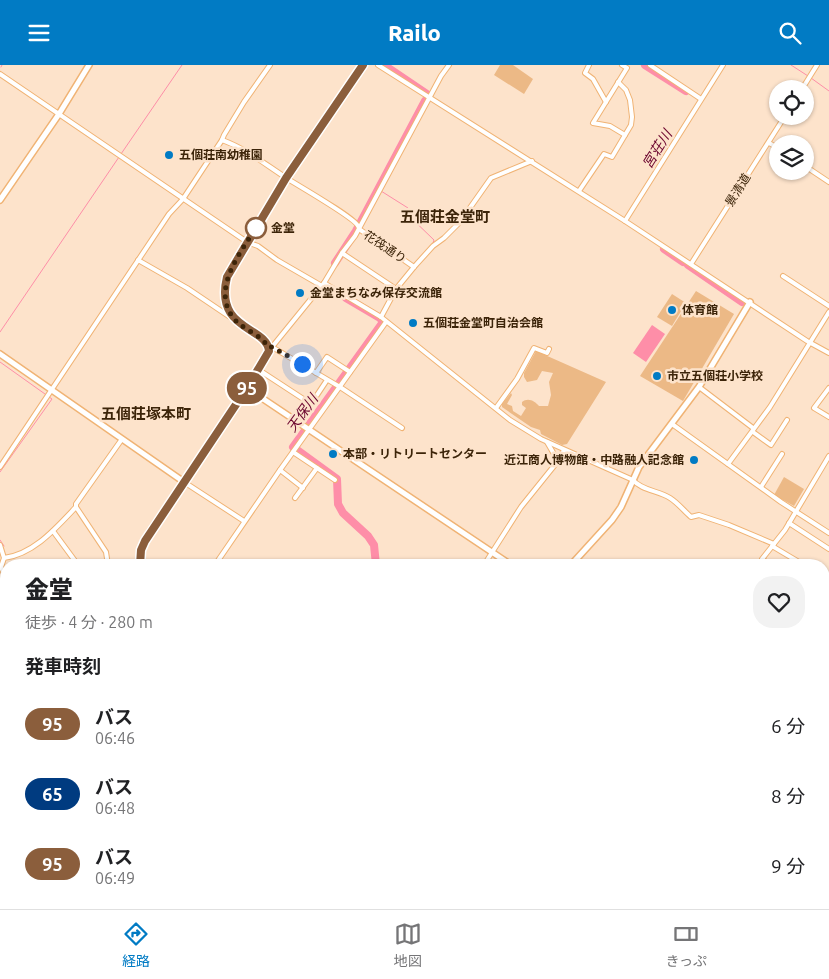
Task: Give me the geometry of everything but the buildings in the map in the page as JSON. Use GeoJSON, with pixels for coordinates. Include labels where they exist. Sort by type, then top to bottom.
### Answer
{"type":"FeatureCollection","features":[{"type":"Feature","properties":{"kind":"street"},"geometry":{"type":"LineString","coordinates":[[0,200],[59,114],[89,65]]}},
{"type":"Feature","properties":{"kind":"street"},"geometry":{"type":"LineString","coordinates":[[0,467],[169,214],[183,199],[222,140],[244,102],[270,65]]}},
{"type":"Feature","properties":{"kind":"street"},"geometry":{"type":"LineString","coordinates":[[238,323],[226,305],[224,295],[227,277],[286,178],[363,65]]}},
{"type":"Feature","properties":{"kind":"street"},"geometry":{"type":"LineString","coordinates":[[378,65],[626,221],[807,341],[829,353]]}},
{"type":"Feature","properties":{"kind":"street"},"geometry":{"type":"LineString","coordinates":[[140,559],[141,550],[145,541],[259,370],[268,355],[270,347],[323,285],[449,65]]}},
{"type":"Feature","properties":{"kind":"street"},"geometry":{"type":"LineString","coordinates":[[589,65],[584,73],[593,79],[606,102]]}},
{"type":"Feature","properties":{"kind":"street"},"geometry":{"type":"LineString","coordinates":[[622,65],[627,68],[593,123],[610,126],[625,135]]}},
{"type":"Feature","properties":{"kind":"street"},"geometry":{"type":"LineString","coordinates":[[650,65],[701,99]]}},
{"type":"Feature","properties":{"kind":"street"},"geometry":{"type":"LineString","coordinates":[[626,221],[723,65]]}},
{"type":"Feature","properties":{"kind":"street"},"geometry":{"type":"LineString","coordinates":[[807,80],[817,65]]}},
{"type":"Feature","properties":{"kind":"street"},"geometry":{"type":"LineString","coordinates":[[0,74],[247,242],[258,246],[277,260],[380,317],[510,420],[564,450],[633,480],[636,484],[670,499],[691,517],[699,515],[729,525],[773,545],[795,559]]}},
{"type":"Feature","properties":{"kind":"street"},"geometry":{"type":"LineString","coordinates":[[579,191],[604,154],[612,157],[631,125],[630,100],[626,90],[618,82]]}},
{"type":"Feature","properties":{"kind":"street","name":"花筏通り"},"geometry":{"type":"LineString","coordinates":[[222,140],[232,143],[266,163],[413,266]]}},
{"type":"Feature","properties":{"kind":"street","name":"景清道"},"geometry":{"type":"LineString","coordinates":[[691,264],[769,143]]}},
{"type":"Feature","properties":{"kind":"street"},"geometry":{"type":"LineString","coordinates":[[380,317],[396,289],[413,266],[460,222],[491,179],[532,161]]}},
{"type":"Feature","properties":{"kind":"street"},"geometry":{"type":"LineString","coordinates":[[814,172],[829,182]]}},
{"type":"Feature","properties":{"kind":"street"},"geometry":{"type":"LineString","coordinates":[[342,253],[396,289]]}},
{"type":"Feature","properties":{"kind":"street"},"geometry":{"type":"LineString","coordinates":[[138,260],[187,288],[270,347],[338,386],[402,428]]}},
{"type":"Feature","properties":{"kind":"street"},"geometry":{"type":"LineString","coordinates":[[783,276],[829,306]]}},
{"type":"Feature","properties":{"kind":"street"},"geometry":{"type":"LineString","coordinates":[[577,559],[612,520],[626,499],[633,480],[645,459],[698,387],[750,303]]}},
{"type":"Feature","properties":{"kind":"street"},"geometry":{"type":"LineString","coordinates":[[728,465],[770,407],[829,312]]}},
{"type":"Feature","properties":{"kind":"street"},"geometry":{"type":"LineString","coordinates":[[219,559],[295,450],[308,428],[386,322]]}},
{"type":"Feature","properties":{"kind":"street"},"geometry":{"type":"LineString","coordinates":[[496,407],[517,379],[534,348],[547,353],[549,349]]}},
{"type":"Feature","properties":{"kind":"street"},"geometry":{"type":"LineString","coordinates":[[0,354],[49,395],[122,439],[244,521]]}},
{"type":"Feature","properties":{"kind":"street"},"geometry":{"type":"LineString","coordinates":[[316,373],[327,357],[349,371]]}},
{"type":"Feature","properties":{"kind":"street"},"geometry":{"type":"LineString","coordinates":[[259,370],[311,404],[327,380]]}},
{"type":"Feature","properties":{"kind":"street"},"geometry":{"type":"LineString","coordinates":[[698,387],[771,445],[787,420]]}},
{"type":"Feature","properties":{"kind":"street"},"geometry":{"type":"LineString","coordinates":[[247,388],[502,559]]}},
{"type":"Feature","properties":{"kind":"street"},"geometry":{"type":"LineString","coordinates":[[829,388],[814,408],[829,417]]}},
{"type":"Feature","properties":{"kind":"street"},"geometry":{"type":"LineString","coordinates":[[672,424],[728,465],[829,533]]}},
{"type":"Feature","properties":{"kind":"street"},"geometry":{"type":"LineString","coordinates":[[0,545],[4,558],[19,554],[34,546],[53,531],[76,507],[76,504],[122,439]]}},
{"type":"Feature","properties":{"kind":"street"},"geometry":{"type":"LineString","coordinates":[[546,441],[558,461]]}},
{"type":"Feature","properties":{"kind":"street"},"geometry":{"type":"LineString","coordinates":[[295,450],[335,480]]}},
{"type":"Feature","properties":{"kind":"street"},"geometry":{"type":"LineString","coordinates":[[488,559],[522,507],[558,461],[564,450]]}},
{"type":"Feature","properties":{"kind":"street"},"geometry":{"type":"LineString","coordinates":[[760,487],[782,454]]}},
{"type":"Feature","properties":{"kind":"street"},"geometry":{"type":"LineString","coordinates":[[762,559],[789,523],[829,456]]}},
{"type":"Feature","properties":{"kind":"street"},"geometry":{"type":"LineString","coordinates":[[295,498],[317,468]]}},
{"type":"Feature","properties":{"kind":"street"},"geometry":{"type":"LineString","coordinates":[[280,470],[302,488]]}},
{"type":"Feature","properties":{"kind":"street"},"geometry":{"type":"LineString","coordinates":[[76,507],[106,552],[107,559]]}},
{"type":"Feature","properties":{"kind":"street"},"geometry":{"type":"LineString","coordinates":[[789,523],[829,549]]}},
{"type":"Feature","properties":{"kind":"street"},"geometry":{"type":"LineString","coordinates":[[53,531],[74,559]]}},
{"type":"Feature","properties":{"kind":"shaded area"},"geometry":{"type":"Polygon","coordinates":[[[500,65],[513,65],[533,79],[524,94],[494,75],[500,65]]]}},
{"type":"Feature","properties":{"kind":"shaded area"},"geometry":{"type":"Polygon","coordinates":[[[696,291],[734,314],[683,401],[640,376],[696,291]]]}},
{"type":"Feature","properties":{"kind":"shaded area","name":"体育館"},"geometry":{"type":"Polygon","coordinates":[[[672,294],[686,303],[672,326],[657,317],[672,294]]]}},
{"type":"Feature","properties":{"kind":"shaded area"},"geometry":{"type":"Polygon","coordinates":[[[652,325],[665,334],[646,362],[633,353],[652,325]]]}},
{"type":"Feature","properties":{"kind":"shaded area"},"geometry":{"type":"Polygon","coordinates":[[[536,351],[606,382],[567,444],[562,445],[541,434],[540,430],[531,427],[502,407],[502,404],[511,393],[512,395],[507,404],[512,406],[513,411],[521,416],[526,408],[522,405],[524,401],[531,400],[539,406],[548,406],[551,395],[549,382],[553,373],[542,371],[537,380],[527,382],[524,377],[524,373],[536,351]]]}},
{"type":"Feature","properties":{"kind":"shaded area"},"geometry":{"type":"Polygon","coordinates":[[[784,477],[804,489],[794,506],[774,495],[784,477]]]}},
{"type":"Feature","properties":{"kind":"waterway"},"geometry":{"type":"LineString","coordinates":[[121,154],[182,65]]}},
{"type":"Feature","properties":{"kind":"waterway","name":"天保川"},"geometry":{"type":"LineString","coordinates":[[384,65],[427,94]]}},
{"type":"Feature","properties":{"kind":"waterway","name":"宮荘川"},"geometry":{"type":"LineString","coordinates":[[645,65],[686,91]]}},
{"type":"Feature","properties":{"kind":"waterway"},"geometry":{"type":"LineString","coordinates":[[791,65],[808,76]]}},
{"type":"Feature","properties":{"kind":"waterway"},"geometry":{"type":"LineString","coordinates":[[811,78],[829,91]]}},
{"type":"Feature","properties":{"kind":"waterway","name":"天保川"},"geometry":{"type":"LineString","coordinates":[[335,263],[356,231],[425,101]]}},
{"type":"Feature","properties":{"kind":"waterway"},"geometry":{"type":"LineString","coordinates":[[0,332],[119,157]]}},
{"type":"Feature","properties":{"kind":"waterway"},"geometry":{"type":"LineString","coordinates":[[381,191],[408,208],[405,212],[434,240],[433,243]]}},
{"type":"Feature","properties":{"kind":"waterway"},"geometry":{"type":"LineString","coordinates":[[413,265],[429,248]]}},
{"type":"Feature","properties":{"kind":"waterway","name":"宮荘川"},"geometry":{"type":"LineString","coordinates":[[664,249],[683,262]]}},
{"type":"Feature","properties":{"kind":"waterway","name":"宮荘川"},"geometry":{"type":"LineString","coordinates":[[688,265],[742,302]]}},
{"type":"Feature","properties":{"kind":"waterway","name":"天保川"},"geometry":{"type":"LineString","coordinates":[[346,298],[380,318],[383,322],[293,447],[337,479],[338,504],[343,513],[368,536],[374,545],[375,559]]}},
{"type":"Feature","properties":{"kind":"waterway"},"geometry":{"type":"LineString","coordinates":[[0,362],[52,399],[0,472]]}},
{"type":"Feature","properties":{"kind":"waterway"},"geometry":{"type":"LineString","coordinates":[[0,540],[4,546]]}},
{"type":"Feature","properties":{"kind":"bus line","name":"95"},"geometry":{"type":"LineString","coordinates":[[140,559],[145,541],[268,355],[268,345],[238,323],[226,305],[224,295],[227,277],[286,178],[363,65]]}},
{"type":"Feature","properties":{"kind":"place","name":"五個荘南幼稚園"},"geometry":{"type":"Point","coordinates":[169,155]}},
{"type":"Feature","properties":{"kind":"place","name":"金堂"},"geometry":{"type":"Point","coordinates":[256,228]}},
{"type":"Feature","properties":{"kind":"place","name":"金堂まちなみ保存交流館"},"geometry":{"type":"Point","coordinates":[300,293]}},
{"type":"Feature","properties":{"kind":"place","name":"体育館"},"geometry":{"type":"Point","coordinates":[672,310]}},
{"type":"Feature","properties":{"kind":"place","name":"五個荘金堂町自治会館"},"geometry":{"type":"Point","coordinates":[413,323]}},
{"type":"Feature","properties":{"kind":"place","name":"市立五個荘小学校"},"geometry":{"type":"Point","coordinates":[657,376]}},
{"type":"Feature","properties":{"kind":"place","name":"本部・リトリートセンター"},"geometry":{"type":"Point","coordinates":[333,454]}},
{"type":"Feature","properties":{"kind":"place","name":"近江商人博物館・中路融人記念館"},"geometry":{"type":"Point","coordinates":[694,460]}},
{"type":"Feature","properties":{"kind":"district","name":"五個荘金堂町"},"geometry":{"type":"Point","coordinates":[445,217]}},
{"type":"Feature","properties":{"kind":"district","name":"五個荘塚本町"},"geometry":{"type":"Point","coordinates":[146,414]}},
{"type":"Feature","properties":{"kind":"route"},"geometry":{"type":"LineString","coordinates":[[256,228],[257,226],[227,277],[224,295],[226,305],[238,323],[264,341],[268,347],[272,347],[302,364]]}}]}
